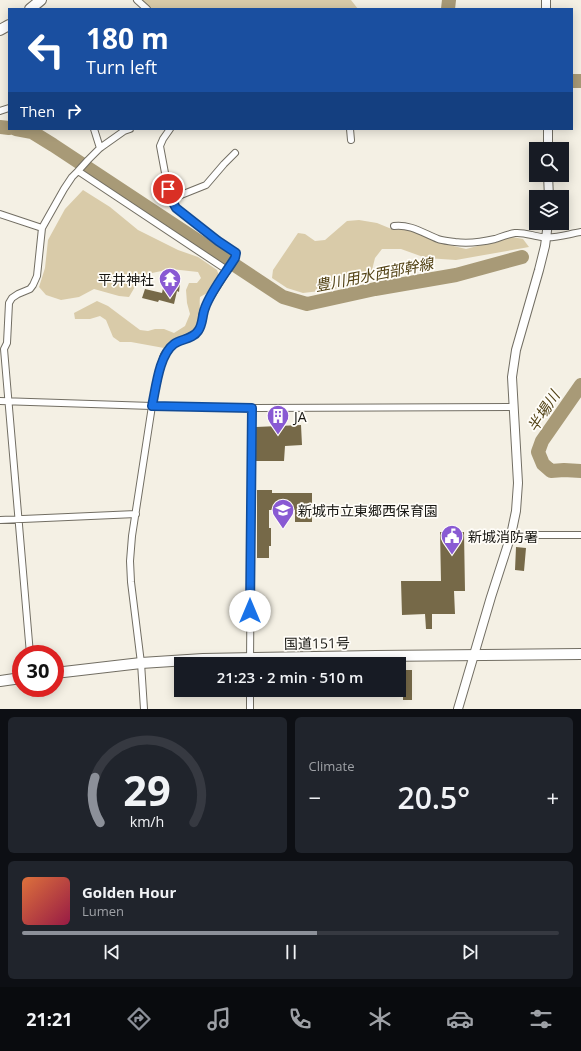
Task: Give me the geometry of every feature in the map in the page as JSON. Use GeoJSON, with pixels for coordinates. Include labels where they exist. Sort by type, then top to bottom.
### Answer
{"type":"FeatureCollection","features":[{"type":"Feature","properties":{"kind":"main road"},"geometry":{"type":"LineString","coordinates":[[31,8],[41,0]]}},
{"type":"Feature","properties":{"kind":"main road","name":"国道151号"},"geometry":{"type":"LineString","coordinates":[[399,657],[581,654]]}},
{"type":"Feature","properties":{"kind":"main road","name":"国道151号"},"geometry":{"type":"LineString","coordinates":[[64,672],[174,661]]}},
{"type":"Feature","properties":{"kind":"main road"},"geometry":{"type":"LineString","coordinates":[[0,680],[12,679]]}},
{"type":"Feature","properties":{"kind":"street"},"geometry":{"type":"LineString","coordinates":[[137,0],[146,8]]}},
{"type":"Feature","properties":{"kind":"street"},"geometry":{"type":"LineString","coordinates":[[94,130],[100,148]]}},
{"type":"Feature","properties":{"kind":"street"},"geometry":{"type":"LineString","coordinates":[[29,645],[4,349],[7,343],[8,303],[12,298],[30,289],[33,285],[37,276],[42,228],[72,177],[100,148],[127,130]]}},
{"type":"Feature","properties":{"kind":"street"},"geometry":{"type":"LineString","coordinates":[[144,709],[141,663],[131,582],[130,561],[132,536],[152,406],[164,355],[169,348],[176,343],[199,331],[204,308],[235,258],[236,253],[176,208],[171,199],[160,146],[169,130]]}},
{"type":"Feature","properties":{"kind":"street"},"geometry":{"type":"LineString","coordinates":[[350,130],[351,140]]}},
{"type":"Feature","properties":{"kind":"street"},"geometry":{"type":"LineString","coordinates":[[548,130],[548,142]]}},
{"type":"Feature","properties":{"kind":"street"},"geometry":{"type":"LineString","coordinates":[[171,199],[206,185],[224,164],[236,153]]}},
{"type":"Feature","properties":{"kind":"street"},"geometry":{"type":"LineString","coordinates":[[79,170],[228,269]]}},
{"type":"Feature","properties":{"kind":"street"},"geometry":{"type":"LineString","coordinates":[[0,214],[42,228]]}},
{"type":"Feature","properties":{"kind":"street"},"geometry":{"type":"LineString","coordinates":[[394,226],[413,228],[440,240],[477,243],[514,233],[547,238],[581,232]]}},
{"type":"Feature","properties":{"kind":"street"},"geometry":{"type":"LineString","coordinates":[[458,709],[511,535],[516,511],[518,483],[512,377],[516,350],[540,270],[548,230]]}},
{"type":"Feature","properties":{"kind":"street"},"geometry":{"type":"LineString","coordinates":[[0,401],[252,408],[514,407]]}},
{"type":"Feature","properties":{"kind":"street"},"geometry":{"type":"LineString","coordinates":[[250,657],[252,408]]}},
{"type":"Feature","properties":{"kind":"street"},"geometry":{"type":"LineString","coordinates":[[0,520],[136,514]]}},
{"type":"Feature","properties":{"kind":"street"},"geometry":{"type":"LineString","coordinates":[[511,535],[580,535]]}},
{"type":"Feature","properties":{"kind":"street"},"geometry":{"type":"LineString","coordinates":[[250,697],[250,709]]}},
{"type":"Feature","properties":{"kind":"shaded area"},"geometry":{"type":"Polygon","coordinates":[[[141,0],[351,0],[357,8],[149,8],[141,0]]]}},
{"type":"Feature","properties":{"kind":"shaded area"},"geometry":{"type":"Polygon","coordinates":[[[83,190],[110,207],[138,230],[178,250],[198,257],[217,270],[219,276],[209,292],[200,297],[200,317],[192,331],[171,342],[164,348],[131,342],[120,342],[113,337],[106,320],[100,316],[90,319],[75,319],[74,313],[97,301],[108,306],[140,330],[148,331],[164,329],[174,333],[185,326],[190,314],[186,290],[189,283],[197,283],[201,278],[198,272],[171,269],[152,273],[136,285],[129,297],[119,296],[94,289],[79,297],[61,300],[46,295],[39,287],[45,268],[48,240],[65,209],[83,190]]]}},
{"type":"Feature","properties":{"kind":"shaded area"},"geometry":{"type":"Polygon","coordinates":[[[359,220],[377,223],[394,230],[403,228],[417,232],[441,243],[466,249],[512,237],[523,239],[529,247],[456,260],[426,258],[401,249],[382,249],[375,258],[371,274],[364,283],[328,290],[303,293],[287,288],[272,278],[273,270],[298,233],[305,234],[315,241],[325,240],[347,221],[359,220]]]}},
{"type":"Feature","properties":{"kind":"building"},"geometry":{"type":"Polygon","coordinates":[[[165,279],[180,283],[179,292],[177,291],[174,304],[142,298],[145,289],[162,293],[165,279]]]}},
{"type":"Feature","properties":{"kind":"building","name":"JA"},"geometry":{"type":"Polygon","coordinates":[[[301,425],[302,445],[285,446],[284,461],[256,461],[256,427],[301,425]]]}},
{"type":"Feature","properties":{"kind":"building"},"geometry":{"type":"Polygon","coordinates":[[[257,490],[272,490],[272,493],[312,493],[312,522],[295,522],[295,510],[269,510],[271,546],[269,546],[269,558],[257,558],[257,490]]]}},
{"type":"Feature","properties":{"kind":"building","name":"新城消防署"},"geometry":{"type":"Polygon","coordinates":[[[440,532],[464,532],[465,591],[454,591],[455,614],[432,614],[432,629],[426,629],[425,614],[402,615],[401,581],[441,581],[440,532]]]}},
{"type":"Feature","properties":{"kind":"building"},"geometry":{"type":"Polygon","coordinates":[[[516,547],[526,548],[524,571],[515,570],[516,547]]]}},
{"type":"Feature","properties":{"kind":"building"},"geometry":{"type":"Polygon","coordinates":[[[406,670],[412,670],[412,700],[403,700],[403,697],[406,697],[406,670]]]}},
{"type":"Feature","properties":{"kind":"waterway","name":"半場川"},"geometry":{"type":"LineString","coordinates":[[448,8],[449,0]]}},
{"type":"Feature","properties":{"kind":"waterway","name":"半場川"},"geometry":{"type":"LineString","coordinates":[[573,81],[581,81]]}},
{"type":"Feature","properties":{"kind":"waterway","name":"豊川用水西部幹線"},"geometry":{"type":"LineString","coordinates":[[0,127],[8,128]]}},
{"type":"Feature","properties":{"kind":"waterway","name":"豊川用水西部幹線"},"geometry":{"type":"LineString","coordinates":[[21,130],[32,132],[53,145],[283,297],[307,304],[375,289],[456,275],[522,257]]}},
{"type":"Feature","properties":{"kind":"waterway","name":"半場川"},"geometry":{"type":"LineString","coordinates":[[581,385],[542,441],[538,452],[543,464],[551,471],[581,471]]}},
{"type":"Feature","properties":{"kind":"place","name":"平井神社"},"geometry":{"type":"Point","coordinates":[170,298]}},
{"type":"Feature","properties":{"kind":"place","name":"JA"},"geometry":{"type":"Point","coordinates":[278,436]}},
{"type":"Feature","properties":{"kind":"place","name":"新城市立東郷西保育園"},"geometry":{"type":"Point","coordinates":[283,530]}},
{"type":"Feature","properties":{"kind":"place","name":"新城消防署"},"geometry":{"type":"Point","coordinates":[452,556]}},
{"type":"Feature","properties":{"kind":"route"},"geometry":{"type":"LineString","coordinates":[[168,189],[176,208],[236,253],[235,258],[204,308],[199,331],[176,343],[169,348],[164,355],[152,406],[252,408],[250,611]]}}]}
